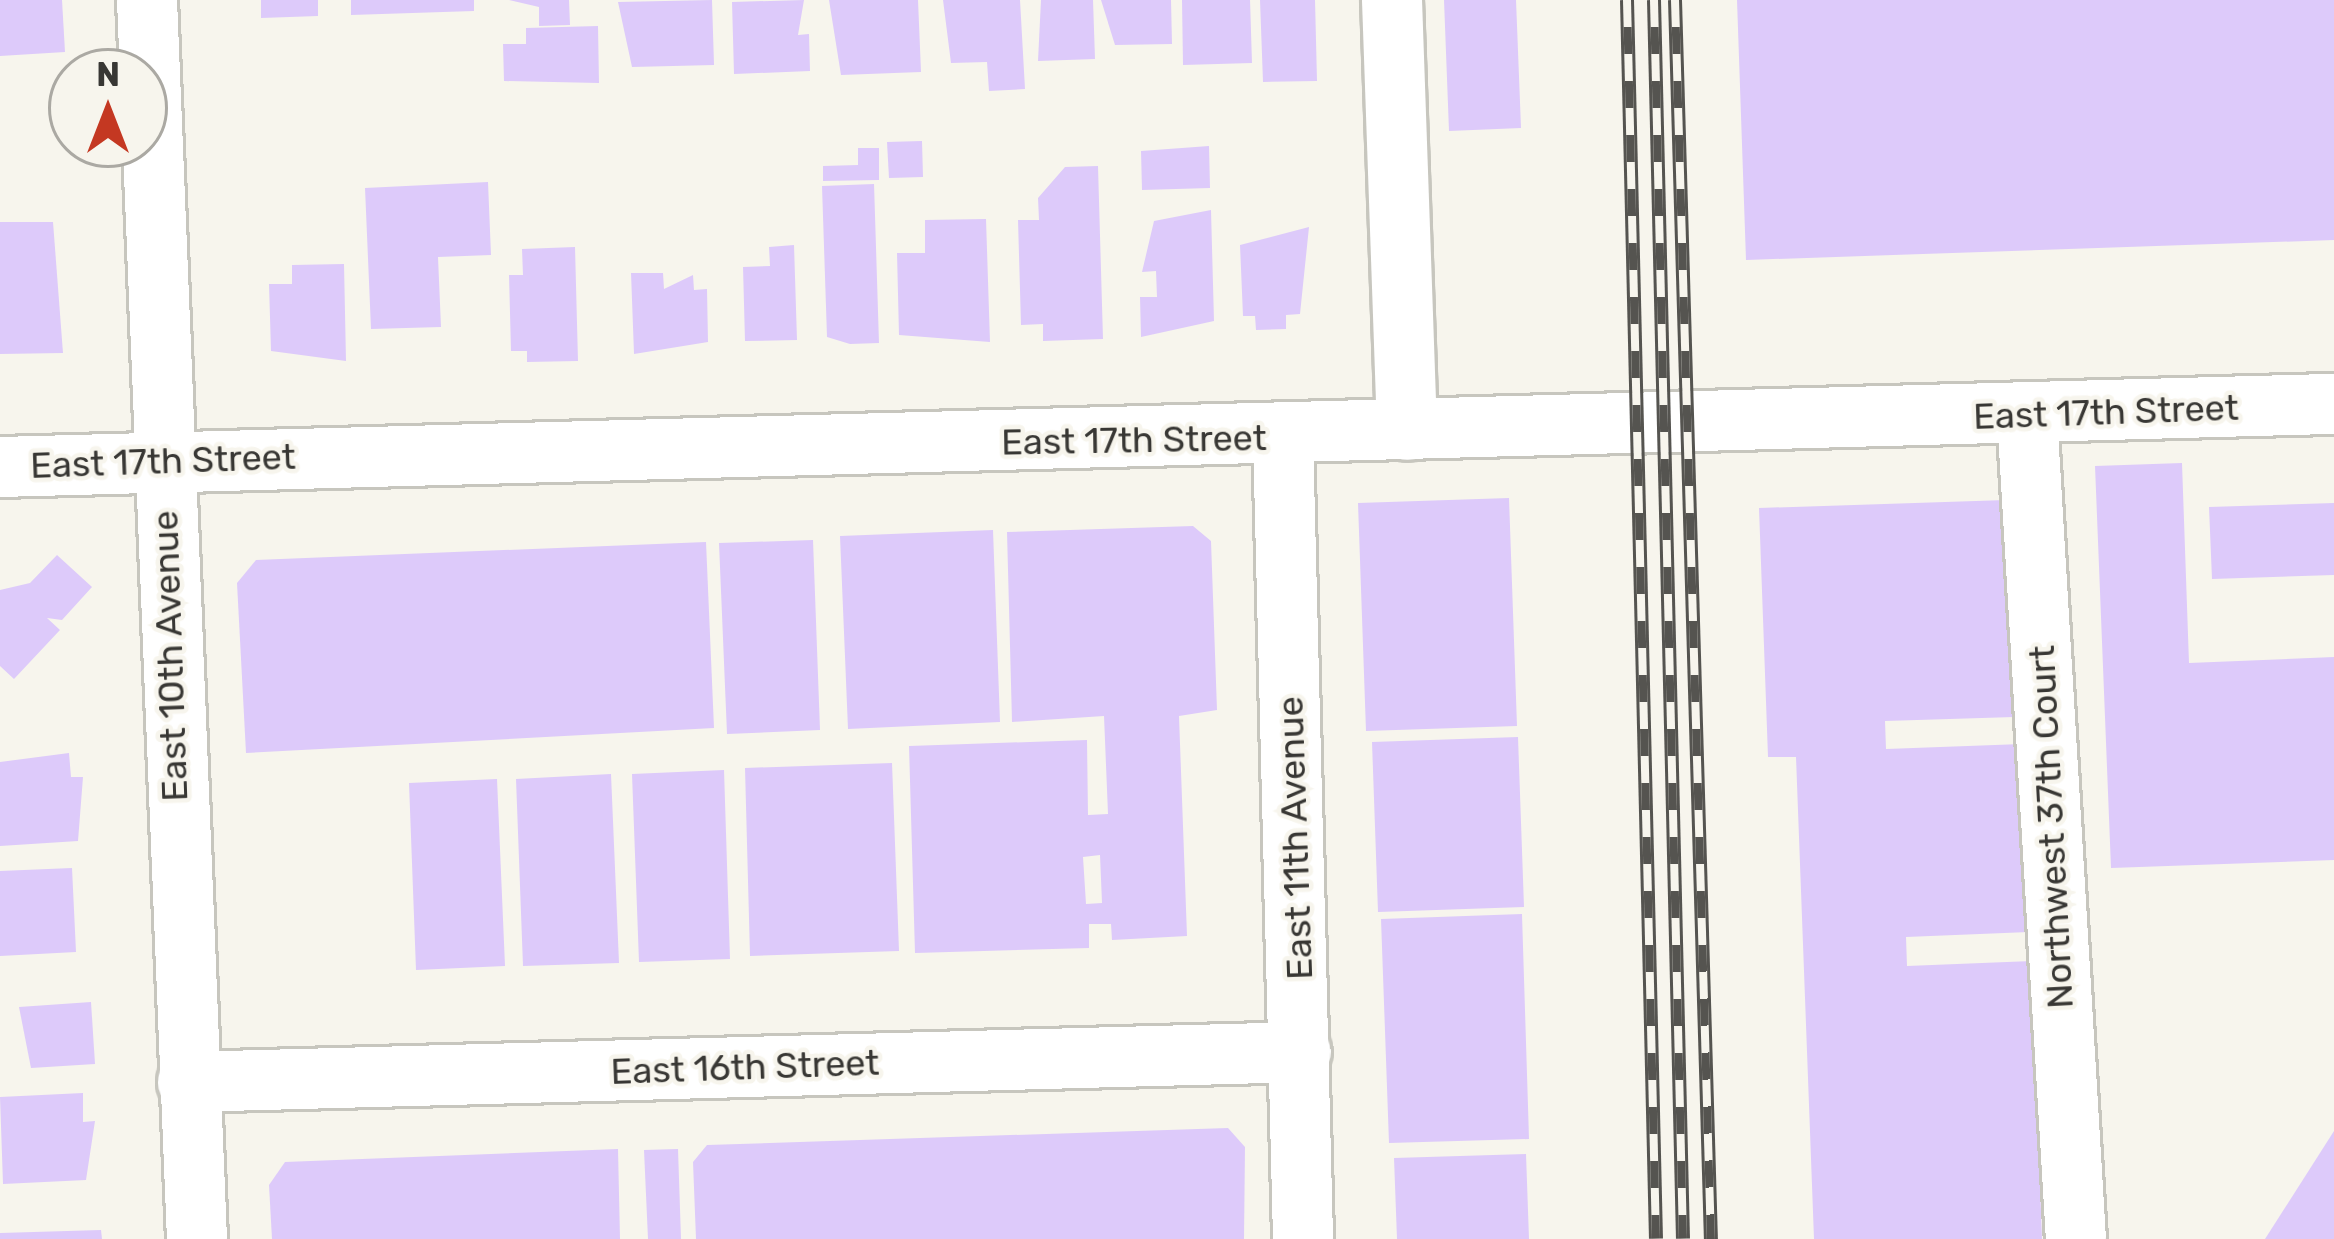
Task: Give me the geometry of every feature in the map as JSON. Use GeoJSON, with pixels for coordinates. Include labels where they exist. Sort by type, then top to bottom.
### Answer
{"type":"FeatureCollection","features":[{"type":"Feature","properties":{"kind":"street","name":"East 10th Avenue"},"geometry":{"type":"LineString","coordinates":[[147,0],[197,1239]]}},
{"type":"Feature","properties":{"kind":"street"},"geometry":{"type":"LineString","coordinates":[[1392,0],[1407,430]]}},
{"type":"Feature","properties":{"kind":"street","name":"East 17th Street"},"geometry":{"type":"LineString","coordinates":[[0,466],[1283,437],[2334,404]]}},
{"type":"Feature","properties":{"kind":"street","name":"Northwest 37th Court"},"geometry":{"type":"LineString","coordinates":[[2026,415],[2076,1239]]}},
{"type":"Feature","properties":{"kind":"street","name":"East 11th Avenue"},"geometry":{"type":"LineString","coordinates":[[1283,437],[1303,1239]]}},
{"type":"Feature","properties":{"kind":"street","name":"East 16th Street"},"geometry":{"type":"LineString","coordinates":[[188,1082],[1301,1052]]}},
{"type":"Feature","properties":{"kind":"building"},"geometry":{"type":"Polygon","coordinates":[[[0,0],[62,0],[65,48],[0,56],[0,0]]]}},
{"type":"Feature","properties":{"kind":"building"},"geometry":{"type":"Polygon","coordinates":[[[261,0],[318,0],[318,16],[261,18],[261,0]]]}},
{"type":"Feature","properties":{"kind":"building"},"geometry":{"type":"Polygon","coordinates":[[[351,0],[474,0],[474,11],[351,15],[351,0]]]}},
{"type":"Feature","properties":{"kind":"building"},"geometry":{"type":"Polygon","coordinates":[[[509,0],[569,0],[570,25],[539,26],[539,7],[509,0]]]}},
{"type":"Feature","properties":{"kind":"building"},"geometry":{"type":"Polygon","coordinates":[[[712,0],[714,65],[632,67],[618,2],[712,0]]]}},
{"type":"Feature","properties":{"kind":"building"},"geometry":{"type":"Polygon","coordinates":[[[804,0],[798,35],[809,34],[810,71],[734,74],[732,2],[804,0]]]}},
{"type":"Feature","properties":{"kind":"building"},"geometry":{"type":"Polygon","coordinates":[[[829,0],[918,0],[921,72],[841,75],[829,0]]]}},
{"type":"Feature","properties":{"kind":"building"},"geometry":{"type":"Polygon","coordinates":[[[943,0],[1020,0],[1025,89],[989,91],[987,62],[951,63],[943,0]]]}},
{"type":"Feature","properties":{"kind":"building"},"geometry":{"type":"Polygon","coordinates":[[[1041,0],[1093,0],[1095,59],[1038,61],[1041,0]]]}},
{"type":"Feature","properties":{"kind":"building"},"geometry":{"type":"Polygon","coordinates":[[[1101,0],[1171,0],[1172,44],[1115,45],[1101,0]]]}},
{"type":"Feature","properties":{"kind":"building"},"geometry":{"type":"Polygon","coordinates":[[[1182,0],[1250,0],[1252,63],[1183,65],[1182,0]]]}},
{"type":"Feature","properties":{"kind":"building"},"geometry":{"type":"Polygon","coordinates":[[[1260,0],[1315,0],[1317,81],[1263,82],[1260,0]]]}},
{"type":"Feature","properties":{"kind":"building"},"geometry":{"type":"Polygon","coordinates":[[[1444,0],[1516,0],[1521,128],[1449,131],[1444,0]]]}},
{"type":"Feature","properties":{"kind":"building"},"geometry":{"type":"Polygon","coordinates":[[[1737,0],[2334,0],[2334,240],[1746,260],[1737,0]]]}},
{"type":"Feature","properties":{"kind":"building"},"geometry":{"type":"Polygon","coordinates":[[[598,26],[599,83],[504,81],[503,44],[526,44],[526,28],[598,26]]]}},
{"type":"Feature","properties":{"kind":"building"},"geometry":{"type":"Polygon","coordinates":[[[922,141],[923,177],[889,178],[887,142],[922,141]]]}},
{"type":"Feature","properties":{"kind":"building"},"geometry":{"type":"Polygon","coordinates":[[[1209,146],[1210,188],[1142,190],[1141,151],[1209,146]]]}},
{"type":"Feature","properties":{"kind":"building"},"geometry":{"type":"Polygon","coordinates":[[[858,148],[879,148],[879,180],[823,181],[823,166],[858,165],[858,148]]]}},
{"type":"Feature","properties":{"kind":"building"},"geometry":{"type":"Polygon","coordinates":[[[1098,166],[1103,339],[1043,341],[1043,324],[1021,325],[1018,220],[1039,220],[1038,198],[1065,167],[1098,166]]]}},
{"type":"Feature","properties":{"kind":"building"},"geometry":{"type":"Polygon","coordinates":[[[488,182],[491,255],[438,257],[441,327],[371,329],[365,188],[488,182]]]}},
{"type":"Feature","properties":{"kind":"building"},"geometry":{"type":"Polygon","coordinates":[[[874,184],[879,343],[850,344],[827,337],[822,186],[874,184]]]}},
{"type":"Feature","properties":{"kind":"building"},"geometry":{"type":"Polygon","coordinates":[[[1211,210],[1214,321],[1141,337],[1140,297],[1157,297],[1156,271],[1142,272],[1154,221],[1211,210]]]}},
{"type":"Feature","properties":{"kind":"building"},"geometry":{"type":"Polygon","coordinates":[[[986,219],[990,342],[899,335],[897,253],[925,253],[925,220],[986,219]]]}},
{"type":"Feature","properties":{"kind":"building"},"geometry":{"type":"Polygon","coordinates":[[[0,222],[53,222],[63,353],[0,354],[0,222]]]}},
{"type":"Feature","properties":{"kind":"building"},"geometry":{"type":"Polygon","coordinates":[[[1309,227],[1300,314],[1286,315],[1286,329],[1256,330],[1255,316],[1243,316],[1240,245],[1309,227]]]}},
{"type":"Feature","properties":{"kind":"building"},"geometry":{"type":"Polygon","coordinates":[[[794,245],[797,340],[745,341],[743,267],[770,266],[769,247],[794,245]]]}},
{"type":"Feature","properties":{"kind":"building"},"geometry":{"type":"Polygon","coordinates":[[[575,247],[578,361],[527,362],[527,351],[511,351],[509,275],[523,275],[522,249],[575,247]]]}},
{"type":"Feature","properties":{"kind":"building"},"geometry":{"type":"Polygon","coordinates":[[[344,264],[346,361],[271,351],[269,284],[292,284],[292,265],[344,264]]]}},
{"type":"Feature","properties":{"kind":"building"},"geometry":{"type":"Polygon","coordinates":[[[631,273],[663,273],[664,289],[693,275],[694,290],[707,289],[708,342],[634,354],[631,273]]]}},
{"type":"Feature","properties":{"kind":"building"},"geometry":{"type":"Polygon","coordinates":[[[2182,463],[2189,663],[2334,657],[2334,860],[2111,868],[2095,466],[2182,463]]]}},
{"type":"Feature","properties":{"kind":"building"},"geometry":{"type":"Polygon","coordinates":[[[1509,498],[1517,726],[1366,731],[1358,503],[1509,498]]]}},
{"type":"Feature","properties":{"kind":"building"},"geometry":{"type":"Polygon","coordinates":[[[2006,500],[2014,717],[1885,721],[1886,749],[2022,744],[2029,932],[1906,937],[1907,966],[2032,961],[2042,1239],[1814,1239],[1796,757],[1768,757],[1759,508],[2006,500]]]}},
{"type":"Feature","properties":{"kind":"building"},"geometry":{"type":"Polygon","coordinates":[[[2334,503],[2334,575],[2212,579],[2209,507],[2334,503]]]}},
{"type":"Feature","properties":{"kind":"building"},"geometry":{"type":"Polygon","coordinates":[[[1193,526],[1211,541],[1217,710],[1179,716],[1187,936],[1112,940],[1111,924],[1089,924],[1089,948],[915,953],[909,746],[1087,740],[1088,815],[1108,814],[1104,716],[1012,722],[1007,532],[1193,526]],[[1100,855],[1083,857],[1086,904],[1102,903],[1100,855]]]}},
{"type":"Feature","properties":{"kind":"building"},"geometry":{"type":"Polygon","coordinates":[[[993,530],[1000,722],[848,729],[840,536],[993,530]]]}},
{"type":"Feature","properties":{"kind":"building"},"geometry":{"type":"Polygon","coordinates":[[[813,540],[820,730],[727,734],[719,543],[813,540]]]}},
{"type":"Feature","properties":{"kind":"building"},"geometry":{"type":"Polygon","coordinates":[[[706,542],[714,728],[246,753],[237,583],[256,560],[706,542]]]}},
{"type":"Feature","properties":{"kind":"building"},"geometry":{"type":"Polygon","coordinates":[[[57,555],[92,587],[62,620],[47,618],[60,630],[14,679],[0,666],[0,590],[30,583],[57,555]]]}},
{"type":"Feature","properties":{"kind":"building"},"geometry":{"type":"Polygon","coordinates":[[[1518,737],[1524,907],[1378,912],[1372,742],[1518,737]]]}},
{"type":"Feature","properties":{"kind":"building"},"geometry":{"type":"Polygon","coordinates":[[[69,753],[71,777],[83,777],[78,841],[0,846],[0,762],[69,753]]]}},
{"type":"Feature","properties":{"kind":"building"},"geometry":{"type":"Polygon","coordinates":[[[892,763],[899,951],[750,956],[745,768],[892,763]]]}},
{"type":"Feature","properties":{"kind":"building"},"geometry":{"type":"Polygon","coordinates":[[[724,770],[730,959],[639,962],[632,774],[724,770]]]}},
{"type":"Feature","properties":{"kind":"building"},"geometry":{"type":"Polygon","coordinates":[[[611,774],[619,963],[523,966],[516,779],[611,774]]]}},
{"type":"Feature","properties":{"kind":"building"},"geometry":{"type":"Polygon","coordinates":[[[497,779],[505,966],[416,970],[409,783],[497,779]]]}},
{"type":"Feature","properties":{"kind":"building"},"geometry":{"type":"Polygon","coordinates":[[[72,868],[76,952],[0,956],[0,871],[72,868]]]}},
{"type":"Feature","properties":{"kind":"building"},"geometry":{"type":"Polygon","coordinates":[[[1522,914],[1529,1139],[1389,1143],[1381,919],[1522,914]]]}},
{"type":"Feature","properties":{"kind":"building"},"geometry":{"type":"Polygon","coordinates":[[[91,1002],[95,1064],[31,1068],[19,1007],[91,1002]]]}},
{"type":"Feature","properties":{"kind":"building"},"geometry":{"type":"Polygon","coordinates":[[[83,1093],[83,1122],[95,1121],[86,1180],[3,1184],[0,1097],[83,1093]]]}},
{"type":"Feature","properties":{"kind":"building"},"geometry":{"type":"Polygon","coordinates":[[[1228,1128],[1245,1147],[1244,1239],[696,1239],[693,1162],[707,1145],[1228,1128]]]}},
{"type":"Feature","properties":{"kind":"building"},"geometry":{"type":"Polygon","coordinates":[[[2334,1131],[2334,1239],[2265,1239],[2334,1131]]]}},
{"type":"Feature","properties":{"kind":"building"},"geometry":{"type":"Polygon","coordinates":[[[618,1149],[620,1239],[272,1239],[269,1185],[285,1162],[618,1149]]]}},
{"type":"Feature","properties":{"kind":"building"},"geometry":{"type":"Polygon","coordinates":[[[678,1149],[681,1239],[648,1239],[644,1150],[678,1149]]]}},
{"type":"Feature","properties":{"kind":"building"},"geometry":{"type":"Polygon","coordinates":[[[1526,1154],[1529,1239],[1397,1239],[1394,1158],[1526,1154]]]}},
{"type":"Feature","properties":{"kind":"building"},"geometry":{"type":"Polygon","coordinates":[[[101,1230],[102,1239],[0,1239],[0,1233],[101,1230]]]}},
{"type":"Feature","properties":{"kind":"railway"},"geometry":{"type":"LineString","coordinates":[[1627,0],[1656,1239]]}},
{"type":"Feature","properties":{"kind":"railway"},"geometry":{"type":"LineString","coordinates":[[1654,0],[1683,1239]]}},
{"type":"Feature","properties":{"kind":"railway"},"geometry":{"type":"LineString","coordinates":[[1675,0],[1711,1239]]}}]}
